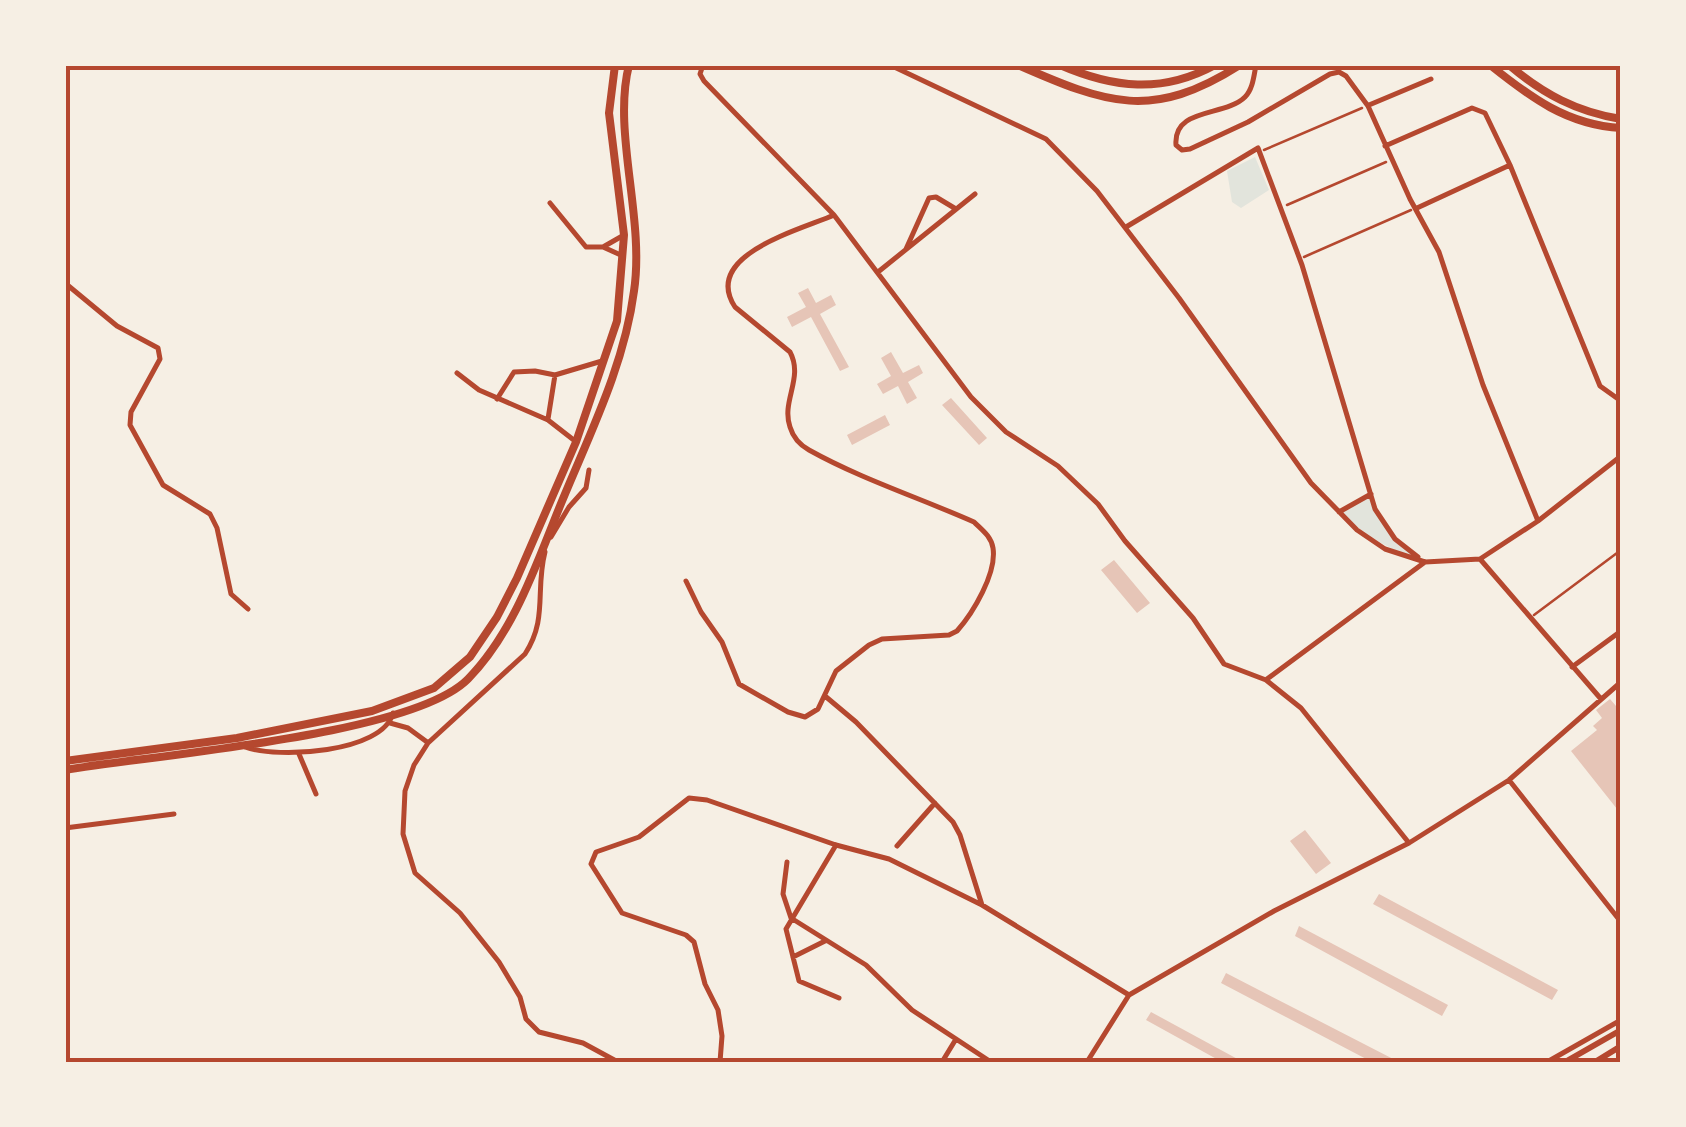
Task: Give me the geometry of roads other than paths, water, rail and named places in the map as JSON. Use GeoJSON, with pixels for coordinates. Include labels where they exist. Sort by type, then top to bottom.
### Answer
{"type":"FeatureCollection","features":[{"type":"Feature","properties":{"kind":"main road"},"geometry":{"type":"LineString","coordinates":[[65,761],[238,738],[396,704],[444,682],[470,656],[507,599],[576,442],[617,322],[624,234],[609,113],[615,65]]}},
{"type":"Feature","properties":{"kind":"main road"},"geometry":{"type":"LineString","coordinates":[[65,770],[242,746],[392,718],[449,693],[479,667],[517,608],[565,505],[623,350],[635,288],[635,207],[624,106],[629,65]]}},
{"type":"Feature","properties":{"kind":"main road"},"geometry":{"type":"LineString","coordinates":[[1018,65],[1080,92],[1124,102],[1174,96],[1207,85],[1240,65]]}},
{"type":"Feature","properties":{"kind":"main road"},"geometry":{"type":"LineString","coordinates":[[1060,65],[1133,86],[1179,81],[1215,65]]}},
{"type":"Feature","properties":{"kind":"main road"},"geometry":{"type":"LineString","coordinates":[[1490,65],[1562,115],[1621,128]]}},
{"type":"Feature","properties":{"kind":"main road"},"geometry":{"type":"LineString","coordinates":[[1509,65],[1570,106],[1621,118]]}},
{"type":"Feature","properties":{"kind":"main road"},"geometry":{"type":"LineString","coordinates":[[1564,1062],[1621,1030]]}},
{"type":"Feature","properties":{"kind":"main road"},"geometry":{"type":"LineString","coordinates":[[1595,1062],[1621,1046]]}},
{"type":"Feature","properties":{"kind":"street"},"geometry":{"type":"LineString","coordinates":[[703,65],[700,74],[704,81],[834,214],[972,397],[1006,432],[1058,466],[1098,504],[1193,618],[1224,664],[1266,680],[1301,708],[1409,843]]}},
{"type":"Feature","properties":{"kind":"street"},"geometry":{"type":"LineString","coordinates":[[890,65],[1046,139],[1097,191],[1125,227],[1312,483],[1356,530],[1385,549],[1425,562],[1480,559],[1538,522],[1621,456]]}},
{"type":"Feature","properties":{"kind":"street"},"geometry":{"type":"LineString","coordinates":[[1256,65],[1245,98],[1193,116],[1180,125],[1176,145],[1182,150],[1190,149],[1330,74],[1339,72],[1346,76],[1368,106],[1439,252],[1483,385],[1538,522]]}},
{"type":"Feature","properties":{"kind":"street"},"geometry":{"type":"LineString","coordinates":[[1368,106],[1431,79]]}},
{"type":"Feature","properties":{"kind":"street"},"geometry":{"type":"LineString","coordinates":[[1385,146],[1472,108],[1479,109],[1490,120],[1600,386],[1621,401]]}},
{"type":"Feature","properties":{"kind":"street"},"geometry":{"type":"LineString","coordinates":[[1125,227],[1258,148],[1300,259],[1375,509],[1395,539],[1425,562]]}},
{"type":"Feature","properties":{"kind":"street"},"geometry":{"type":"LineString","coordinates":[[1417,208],[1510,165]]}},
{"type":"Feature","properties":{"kind":"street"},"geometry":{"type":"LineString","coordinates":[[878,272],[976,194]]}},
{"type":"Feature","properties":{"kind":"street"},"geometry":{"type":"LineString","coordinates":[[906,250],[932,196],[956,209]]}},
{"type":"Feature","properties":{"kind":"street"},"geometry":{"type":"LineString","coordinates":[[550,203],[586,247],[602,247],[623,256]]}},
{"type":"Feature","properties":{"kind":"street"},"geometry":{"type":"LineString","coordinates":[[686,582],[722,642],[735,678],[745,689],[801,717],[814,714],[836,671],[869,645],[882,639],[949,635],[957,631],[990,572],[994,551],[990,536],[974,522],[809,450],[792,434],[788,418],[797,372],[795,361],[790,352],[729,298],[728,276],[738,259],[834,214]]}},
{"type":"Feature","properties":{"kind":"street"},"geometry":{"type":"LineString","coordinates":[[602,247],[624,234]]}},
{"type":"Feature","properties":{"kind":"street"},"geometry":{"type":"LineString","coordinates":[[65,283],[117,326],[158,348],[160,359],[131,412],[130,426],[162,484],[210,514],[230,594],[248,609]]}},
{"type":"Feature","properties":{"kind":"street"},"geometry":{"type":"LineString","coordinates":[[497,399],[514,372],[555,375],[605,361]]}},
{"type":"Feature","properties":{"kind":"street"},"geometry":{"type":"LineString","coordinates":[[457,373],[497,399],[548,420],[576,442]]}},
{"type":"Feature","properties":{"kind":"street"},"geometry":{"type":"LineString","coordinates":[[548,420],[555,375]]}},
{"type":"Feature","properties":{"kind":"street"},"geometry":{"type":"LineString","coordinates":[[589,470],[586,488],[565,505],[544,556],[541,622],[536,638],[526,654],[428,743],[414,765],[406,791],[402,834],[414,873],[460,913],[499,962],[520,998],[530,1026],[603,1051],[618,1062]]}},
{"type":"Feature","properties":{"kind":"street"},"geometry":{"type":"LineString","coordinates":[[1339,512],[1371,494]]}},
{"type":"Feature","properties":{"kind":"street"},"geometry":{"type":"LineString","coordinates":[[1480,559],[1601,699]]}},
{"type":"Feature","properties":{"kind":"street"},"geometry":{"type":"LineString","coordinates":[[1266,680],[1425,562]]}},
{"type":"Feature","properties":{"kind":"street"},"geometry":{"type":"LineString","coordinates":[[1572,667],[1621,632]]}},
{"type":"Feature","properties":{"kind":"street"},"geometry":{"type":"LineString","coordinates":[[1087,1062],[1129,995],[1274,911],[1409,843],[1510,780],[1621,682]]}},
{"type":"Feature","properties":{"kind":"street"},"geometry":{"type":"LineString","coordinates":[[825,696],[936,802],[960,835],[982,904]]}},
{"type":"Feature","properties":{"kind":"street"},"geometry":{"type":"LineString","coordinates":[[242,746],[262,754],[299,754],[360,742],[383,731],[392,718],[428,743]]}},
{"type":"Feature","properties":{"kind":"street"},"geometry":{"type":"LineString","coordinates":[[299,754],[316,794]]}},
{"type":"Feature","properties":{"kind":"street"},"geometry":{"type":"LineString","coordinates":[[1510,780],[1621,922]]}},
{"type":"Feature","properties":{"kind":"street"},"geometry":{"type":"LineString","coordinates":[[720,1062],[718,1010],[705,984],[694,942],[686,935],[622,913],[594,872],[593,856],[602,848],[639,837],[655,828],[682,802],[697,797],[889,859],[982,904],[1129,995]]}},
{"type":"Feature","properties":{"kind":"street"},"geometry":{"type":"LineString","coordinates":[[897,846],[936,802]]}},
{"type":"Feature","properties":{"kind":"street"},"geometry":{"type":"LineString","coordinates":[[65,828],[174,814]]}},
{"type":"Feature","properties":{"kind":"street"},"geometry":{"type":"LineString","coordinates":[[836,845],[791,918],[786,937],[801,983],[839,998]]}},
{"type":"Feature","properties":{"kind":"street"},"geometry":{"type":"LineString","coordinates":[[787,862],[783,894],[791,918],[866,964],[912,1010],[991,1062]]}},
{"type":"Feature","properties":{"kind":"street"},"geometry":{"type":"LineString","coordinates":[[792,957],[825,941]]}},
{"type":"Feature","properties":{"kind":"street"},"geometry":{"type":"LineString","coordinates":[[1547,1062],[1621,1020]]}},
{"type":"Feature","properties":{"kind":"street"},"geometry":{"type":"LineString","coordinates":[[942,1062],[956,1039]]}}]}
